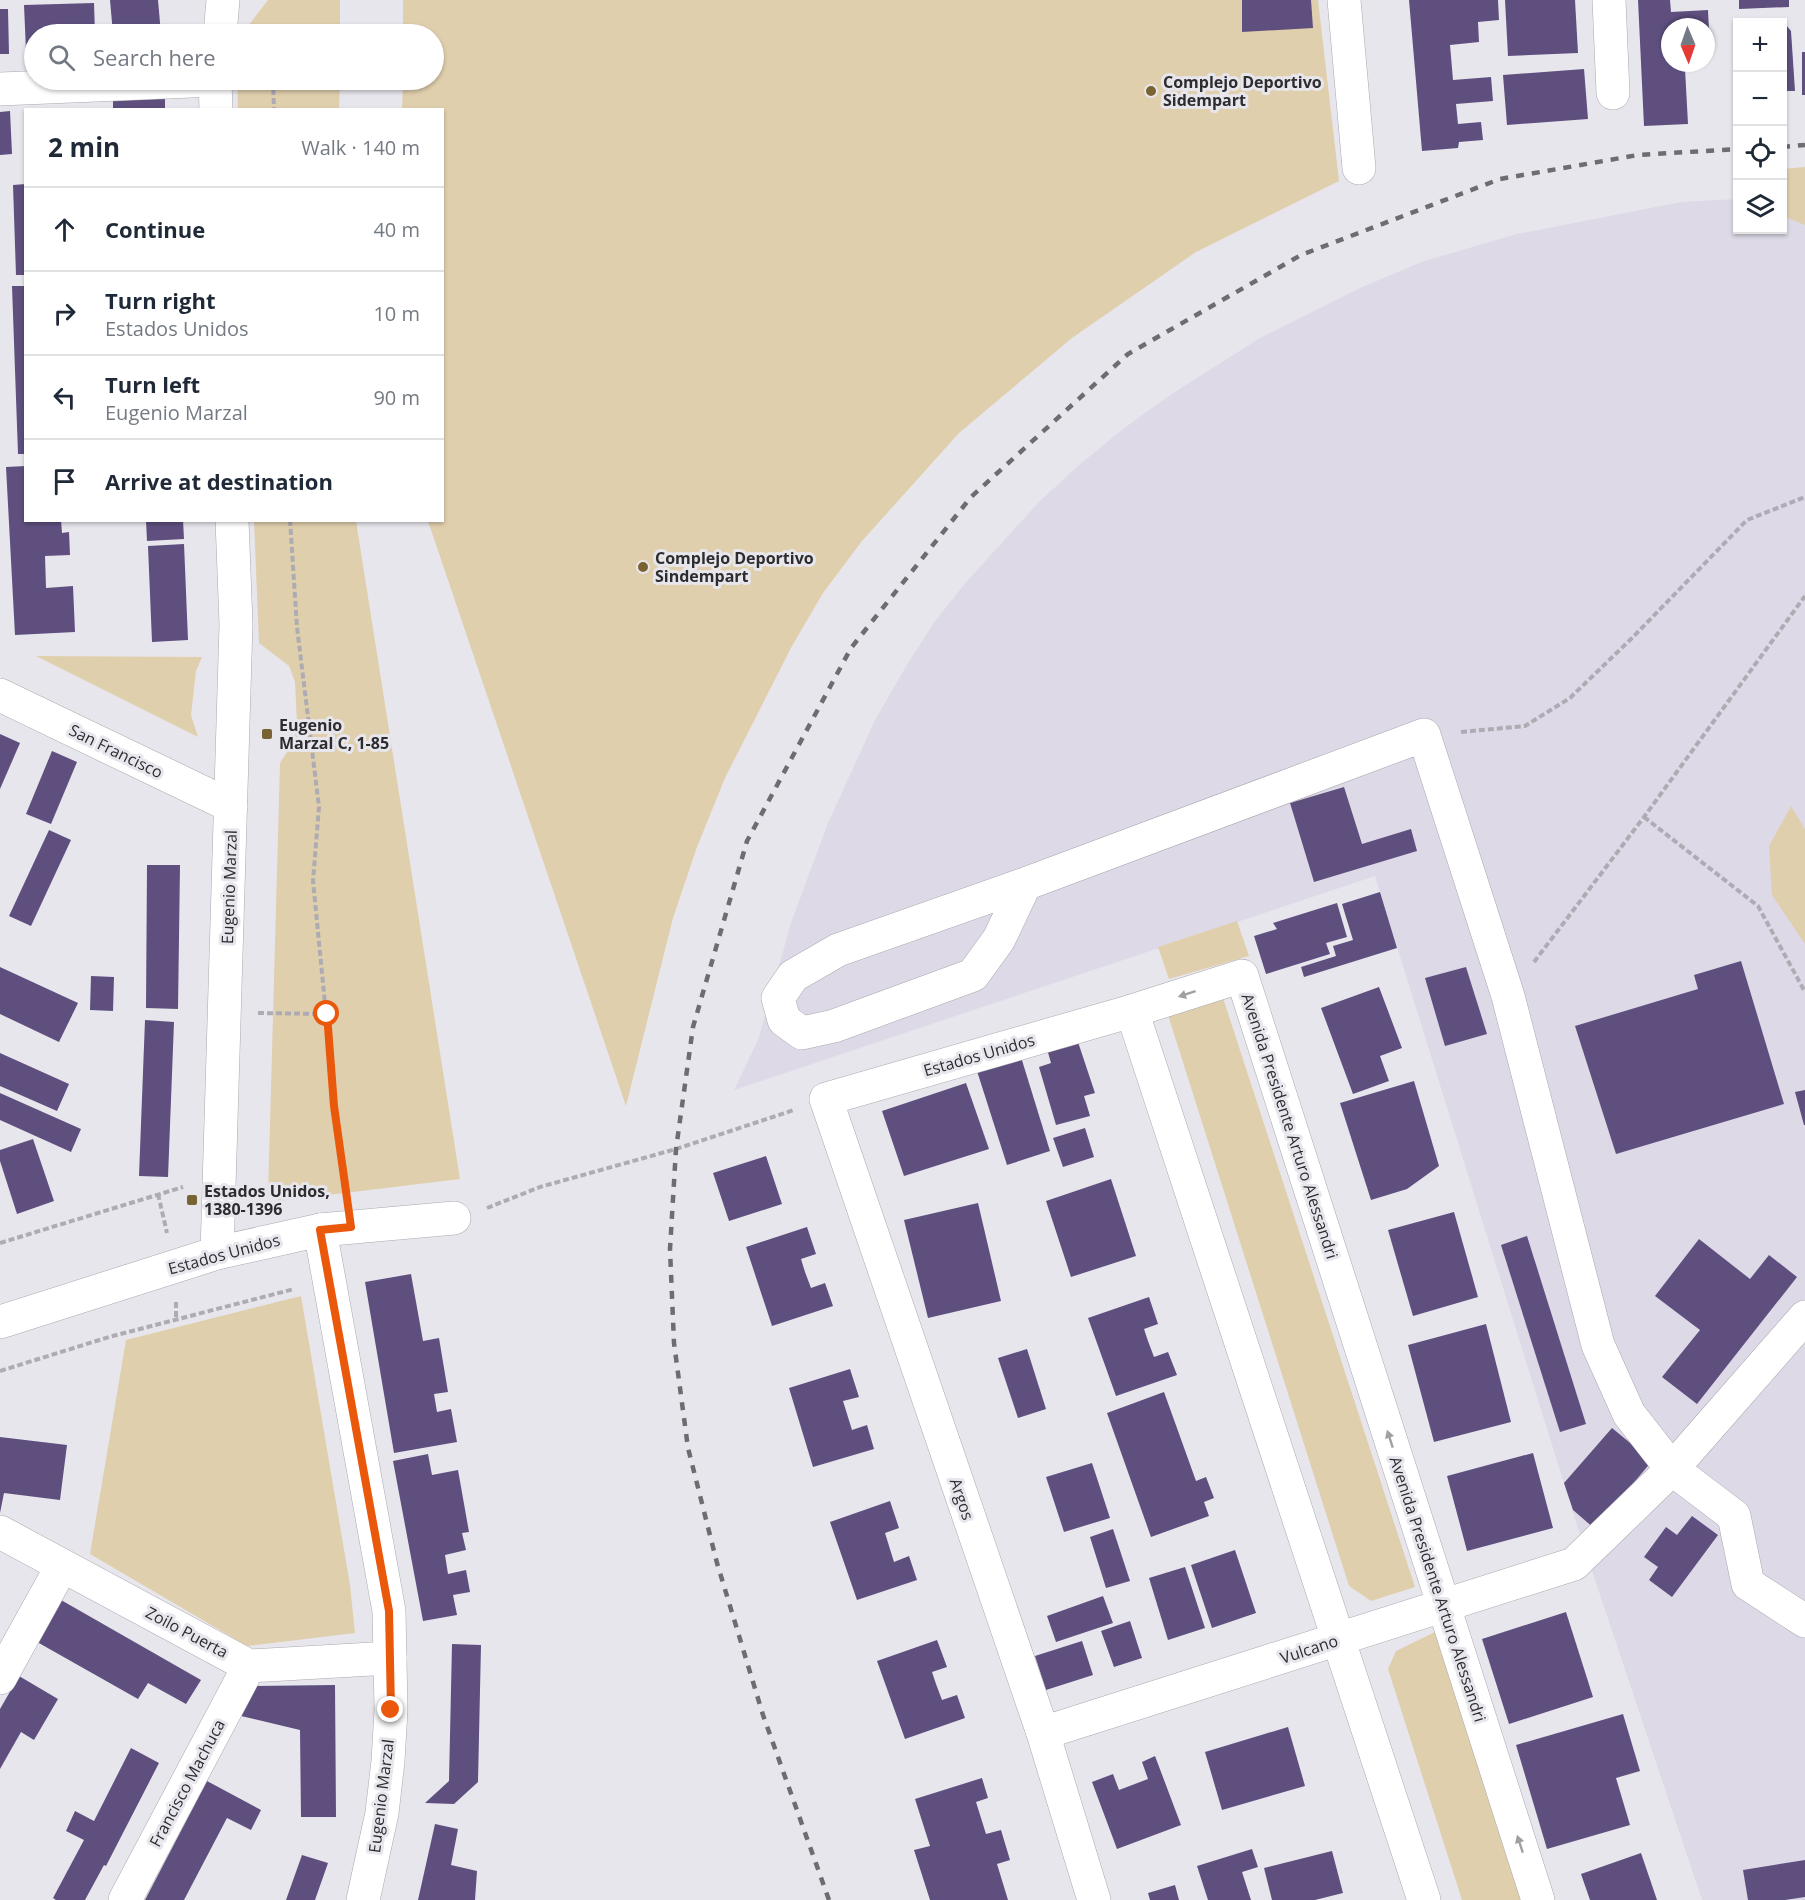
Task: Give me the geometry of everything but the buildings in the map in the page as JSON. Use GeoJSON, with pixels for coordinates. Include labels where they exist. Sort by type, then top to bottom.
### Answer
{"type":"FeatureCollection","features":[{"type":"Feature","properties":{"kind":"street"},"geometry":{"type":"LineString","coordinates":[[221,24],[223,0]]}},
{"type":"Feature","properties":{"kind":"street"},"geometry":{"type":"LineString","coordinates":[[1344,0],[1359,168]]}},
{"type":"Feature","properties":{"kind":"street"},"geometry":{"type":"LineString","coordinates":[[1609,0],[1613,93]]}},
{"type":"Feature","properties":{"kind":"street"},"geometry":{"type":"LineString","coordinates":[[0,89],[24,88]]}},
{"type":"Feature","properties":{"kind":"street"},"geometry":{"type":"LineString","coordinates":[[215,90],[216,108]]}},
{"type":"Feature","properties":{"kind":"street","name":"Eugenio Marzal"},"geometry":{"type":"LineString","coordinates":[[217,1253],[236,624],[232,522]]}},
{"type":"Feature","properties":{"kind":"street","name":"San Francisco"},"geometry":{"type":"LineString","coordinates":[[0,694],[231,806]]}},
{"type":"Feature","properties":{"kind":"street"},"geometry":{"type":"LineString","coordinates":[[1025,884],[999,939],[973,975],[834,1026],[802,1033],[784,1020],[778,998],[793,976],[838,950],[1025,884],[1424,735],[1508,996],[1598,1345],[1629,1414],[1672,1469],[1734,1516],[1748,1584],[1805,1621]]}},
{"type":"Feature","properties":{"kind":"street","name":"Avenida Presidente Arturo Alessandri"},"geometry":{"type":"LineString","coordinates":[[1132,1011],[1242,976],[1538,1900]]}},
{"type":"Feature","properties":{"kind":"street"},"geometry":{"type":"LineString","coordinates":[[1132,1011],[1424,1900]]}},
{"type":"Feature","properties":{"kind":"street","name":"Estados Unidos"},"geometry":{"type":"LineString","coordinates":[[826,1099],[1132,1011]]}},
{"type":"Feature","properties":{"kind":"street","name":"Argos"},"geometry":{"type":"LineString","coordinates":[[826,1099],[1042,1733],[1094,1900]]}},
{"type":"Feature","properties":{"kind":"street","name":"Estados Unidos"},"geometry":{"type":"LineString","coordinates":[[0,1322],[217,1253],[335,1228],[454,1218]]}},
{"type":"Feature","properties":{"kind":"street","name":"Eugenio Marzal"},"geometry":{"type":"LineString","coordinates":[[335,1228],[329,1279],[389,1611],[391,1710],[382,1813],[363,1900]]}},
{"type":"Feature","properties":{"kind":"street"},"geometry":{"type":"LineString","coordinates":[[1672,1469],[1805,1317]]}},
{"type":"Feature","properties":{"kind":"street","name":"Vulcano"},"geometry":{"type":"LineString","coordinates":[[1042,1733],[1574,1564],[1672,1469]]}},
{"type":"Feature","properties":{"kind":"street","name":"Zoilo Puerta"},"geometry":{"type":"LineString","coordinates":[[0,1532],[249,1666]]}},
{"type":"Feature","properties":{"kind":"street"},"geometry":{"type":"LineString","coordinates":[[0,1678],[62,1566]]}},
{"type":"Feature","properties":{"kind":"street"},"geometry":{"type":"LineString","coordinates":[[249,1666],[390,1658]]}},
{"type":"Feature","properties":{"kind":"street","name":"Francisco Machuca"},"geometry":{"type":"LineString","coordinates":[[125,1900],[249,1666]]}},
{"type":"Feature","properties":{"kind":"path"},"geometry":{"type":"LineString","coordinates":[[273,90],[274,108]]}},
{"type":"Feature","properties":{"kind":"path"},"geometry":{"type":"LineString","coordinates":[[1424,735],[1526,726],[1570,698],[1748,520],[1805,496]]}},
{"type":"Feature","properties":{"kind":"path"},"geometry":{"type":"LineString","coordinates":[[290,522],[297,627],[319,807],[313,881],[334,1106],[335,1228]]}},
{"type":"Feature","properties":{"kind":"path"},"geometry":{"type":"LineString","coordinates":[[1508,996],[1644,816],[1805,596]]}},
{"type":"Feature","properties":{"kind":"path"},"geometry":{"type":"LineString","coordinates":[[1644,816],[1758,906],[1805,992]]}},
{"type":"Feature","properties":{"kind":"path"},"geometry":{"type":"LineString","coordinates":[[225,1012],[327,1014]]}},
{"type":"Feature","properties":{"kind":"path"},"geometry":{"type":"LineString","coordinates":[[454,1218],[470,1216],[540,1187],[676,1149],[826,1099]]}},
{"type":"Feature","properties":{"kind":"path"},"geometry":{"type":"LineString","coordinates":[[0,1242],[220,1175]]}},
{"type":"Feature","properties":{"kind":"path"},"geometry":{"type":"LineString","coordinates":[[0,1371],[109,1337],[329,1279]]}},
{"type":"Feature","properties":{"kind":"shaded area"},"geometry":{"type":"Polygon","coordinates":[[[268,0],[340,0],[340,24],[250,24],[268,0]]]}},
{"type":"Feature","properties":{"kind":"shaded area","name":"Complejo Deportivo Sindempart"},"geometry":{"type":"Polygon","coordinates":[[[403,0],[1318,0],[1339,181],[1196,252],[1072,338],[959,433],[862,541],[823,593],[792,646],[725,778],[697,847],[673,918],[626,1106],[428,522],[444,522],[444,108],[402,108],[403,90],[444,90],[444,24],[403,24],[403,0]]]}},
{"type":"Feature","properties":{"kind":"shaded area"},"geometry":{"type":"Polygon","coordinates":[[[237,90],[340,90],[339,108],[238,108],[237,90]]]}},
{"type":"Feature","properties":{"kind":"shaded area"},"geometry":{"type":"Polygon","coordinates":[[[1805,167],[1805,225],[1787,218],[1787,169],[1805,167]]]}},
{"type":"Feature","properties":{"kind":"shaded area"},"geometry":{"type":"Polygon","coordinates":[[[1805,195],[1805,1900],[1702,1900],[1580,1535],[1375,876],[734,1090],[758,1040],[791,923],[828,823],[875,720],[935,621],[968,580],[1039,502],[1079,465],[1170,395],[1260,338],[1360,288],[1424,261],[1517,234],[1681,202],[1733,199],[1733,234],[1787,234],[1787,196],[1805,195]]]}},
{"type":"Feature","properties":{"kind":"shaded area"},"geometry":{"type":"Polygon","coordinates":[[[254,522],[356,522],[460,1179],[279,1201],[268,1196],[280,763],[292,744],[297,724],[295,682],[289,666],[259,643],[254,522]]]}},
{"type":"Feature","properties":{"kind":"shaded area"},"geometry":{"type":"Polygon","coordinates":[[[36,656],[202,657],[196,671],[191,715],[198,737],[36,656]]]}},
{"type":"Feature","properties":{"kind":"shaded area"},"geometry":{"type":"Polygon","coordinates":[[[1791,806],[1805,829],[1805,944],[1772,895],[1769,846],[1791,806]]]}},
{"type":"Feature","properties":{"kind":"shaded area"},"geometry":{"type":"Polygon","coordinates":[[[1237,921],[1249,956],[1169,979],[1158,947],[1237,921]]]}},
{"type":"Feature","properties":{"kind":"shaded area"},"geometry":{"type":"Polygon","coordinates":[[[1223,998],[1415,1587],[1371,1601],[1349,1586],[1168,1015],[1223,998]]]}},
{"type":"Feature","properties":{"kind":"shaded area"},"geometry":{"type":"Polygon","coordinates":[[[301,1296],[350,1585],[355,1633],[247,1646],[90,1554],[126,1340],[301,1296]]]}},
{"type":"Feature","properties":{"kind":"shaded area"},"geometry":{"type":"Polygon","coordinates":[[[1437,1631],[1524,1900],[1462,1900],[1388,1669],[1396,1651],[1437,1631]]]}},
{"type":"Feature","properties":{"kind":"railway"},"geometry":{"type":"LineString","coordinates":[[1787,147],[1805,145]]}},
{"type":"Feature","properties":{"kind":"railway"},"geometry":{"type":"LineString","coordinates":[[829,1900],[763,1715],[717,1563],[688,1448],[674,1343],[670,1249],[676,1149],[693,1027],[747,841],[851,648],[971,497],[1128,354],[1301,255],[1500,179],[1638,155],[1733,149]]}},
{"type":"Feature","properties":{"kind":"place","name":"Complejo Deportivo Sidempart"},"geometry":{"type":"Point","coordinates":[1151,91]}},
{"type":"Feature","properties":{"kind":"place","name":"Complejo Deportivo Sindempart"},"geometry":{"type":"Point","coordinates":[643,567]}},
{"type":"Feature","properties":{"kind":"place","name":"Eugenio Marzal C, 1-85"},"geometry":{"type":"Point","coordinates":[267,734]}},
{"type":"Feature","properties":{"kind":"place","name":"Estados Unidos, 1380-1396"},"geometry":{"type":"Point","coordinates":[192,1200]}},
{"type":"Feature","properties":{"kind":"route"},"geometry":{"type":"LineString","coordinates":[[327,1014],[334,1106],[351,1227],[320,1230],[389,1611],[391,1710]]}}]}
